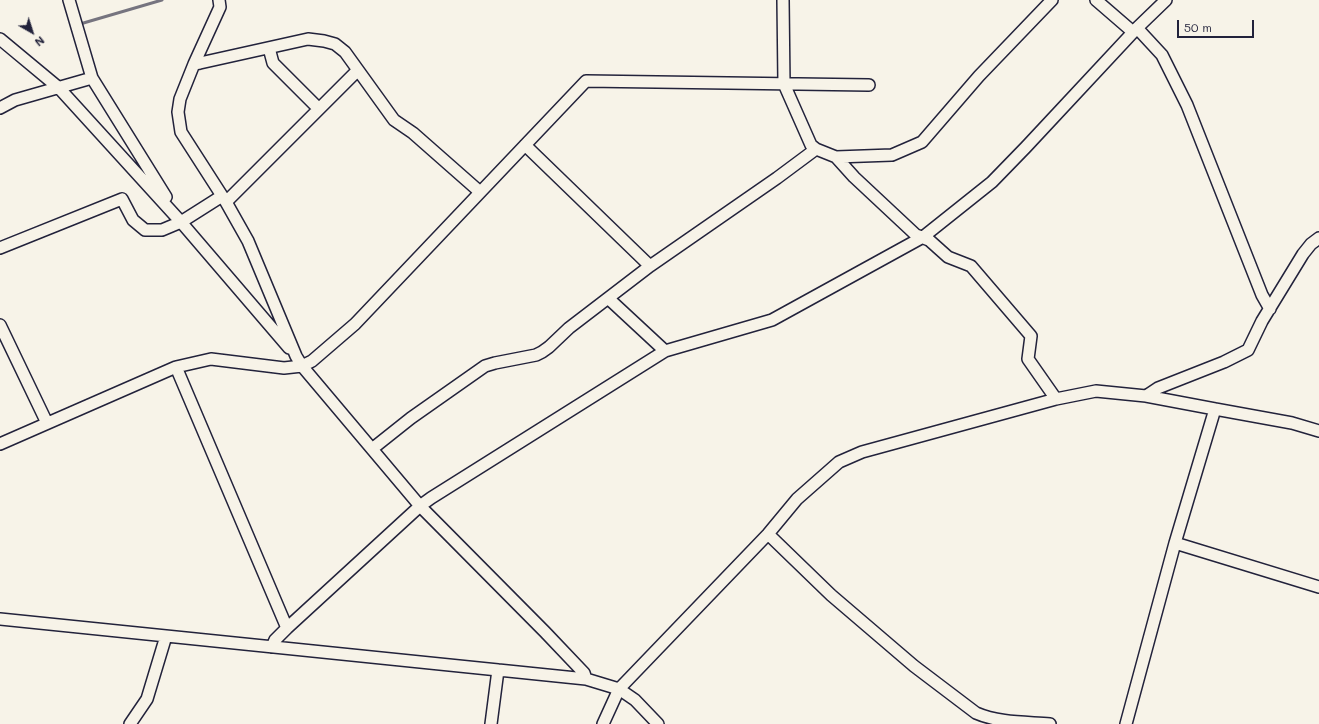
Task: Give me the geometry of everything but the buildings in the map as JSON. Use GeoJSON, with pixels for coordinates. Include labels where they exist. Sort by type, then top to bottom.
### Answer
{"type":"FeatureCollection","features":[{"type":"Feature","properties":{"kind":"street"},"geometry":{"type":"LineString","coordinates":[[69,0],[92,78],[181,222]]}},
{"type":"Feature","properties":{"kind":"street"},"geometry":{"type":"LineString","coordinates":[[219,0],[220,7],[180,98],[178,112],[181,132],[224,199],[248,241],[296,356],[302,366],[420,506],[550,637],[584,673],[586,679]]}},
{"type":"Feature","properties":{"kind":"street"},"geometry":{"type":"LineString","coordinates":[[783,0],[784,84],[811,145],[816,149],[836,157],[892,155],[922,142],[979,76],[1052,0]]}},
{"type":"Feature","properties":{"kind":"street"},"geometry":{"type":"LineString","coordinates":[[1096,0],[1135,30],[1162,55],[1187,105],[1262,295],[1270,309]]}},
{"type":"Feature","properties":{"kind":"street"},"geometry":{"type":"LineString","coordinates":[[272,647],[275,640],[287,628],[420,506],[665,351],[772,320],[923,237],[992,182],[1135,30],[1166,0]]}},
{"type":"Feature","properties":{"kind":"street"},"geometry":{"type":"LineString","coordinates":[[0,39],[59,88],[181,222],[296,356]]}},
{"type":"Feature","properties":{"kind":"street"},"geometry":{"type":"LineString","coordinates":[[194,64],[308,39],[334,44],[344,52],[394,120],[413,133],[480,192]]}},
{"type":"Feature","properties":{"kind":"street"},"geometry":{"type":"LineString","coordinates":[[269,48],[273,63],[319,109]]}},
{"type":"Feature","properties":{"kind":"street"},"geometry":{"type":"LineString","coordinates":[[0,248],[122,199],[133,220],[145,230],[162,230],[181,222],[224,199],[358,70]]}},
{"type":"Feature","properties":{"kind":"street"},"geometry":{"type":"LineString","coordinates":[[0,108],[15,100],[92,78]]}},
{"type":"Feature","properties":{"kind":"street"},"geometry":{"type":"LineString","coordinates":[[0,444],[176,367],[211,360],[284,368],[302,366],[312,361],[355,324],[586,81],[869,85]]}},
{"type":"Feature","properties":{"kind":"street"},"geometry":{"type":"LineString","coordinates":[[525,145],[650,266]]}},
{"type":"Feature","properties":{"kind":"street"},"geometry":{"type":"LineString","coordinates":[[372,449],[411,418],[485,366],[536,355],[542,352],[570,328],[650,266],[777,178],[816,149]]}},
{"type":"Feature","properties":{"kind":"street"},"geometry":{"type":"LineString","coordinates":[[836,157],[854,177],[916,235],[929,240],[948,257],[970,266],[1031,336],[1028,359],[1056,399]]}},
{"type":"Feature","properties":{"kind":"street"},"geometry":{"type":"LineString","coordinates":[[1146,396],[1158,388],[1224,362],[1248,350],[1262,321],[1303,254],[1311,244],[1319,238]]}},
{"type":"Feature","properties":{"kind":"street"},"geometry":{"type":"LineString","coordinates":[[609,299],[665,351]]}},
{"type":"Feature","properties":{"kind":"street"},"geometry":{"type":"LineString","coordinates":[[0,325],[47,423]]}},
{"type":"Feature","properties":{"kind":"street"},"geometry":{"type":"LineString","coordinates":[[176,367],[287,628]]}},
{"type":"Feature","properties":{"kind":"street"},"geometry":{"type":"LineString","coordinates":[[602,724],[619,688],[768,534],[797,498],[839,462],[862,452],[1056,399],[1096,391],[1146,396],[1292,424],[1319,431]]}},
{"type":"Feature","properties":{"kind":"street"},"geometry":{"type":"LineString","coordinates":[[1126,724],[1175,543],[1215,409]]}},
{"type":"Feature","properties":{"kind":"street"},"geometry":{"type":"LineString","coordinates":[[768,534],[831,595],[914,666],[976,713],[986,718],[1050,724]]}},
{"type":"Feature","properties":{"kind":"street"},"geometry":{"type":"LineString","coordinates":[[1175,543],[1319,587]]}},
{"type":"Feature","properties":{"kind":"street"},"geometry":{"type":"LineString","coordinates":[[0,619],[586,679],[619,688],[635,700],[658,724]]}},
{"type":"Feature","properties":{"kind":"street"},"geometry":{"type":"LineString","coordinates":[[130,724],[147,699],[166,636]]}},
{"type":"Feature","properties":{"kind":"street"},"geometry":{"type":"LineString","coordinates":[[491,724],[498,670]]}},
{"type":"Feature","properties":{"kind":"waterway"},"geometry":{"type":"LineString","coordinates":[[80,24],[162,0]]}}]}
